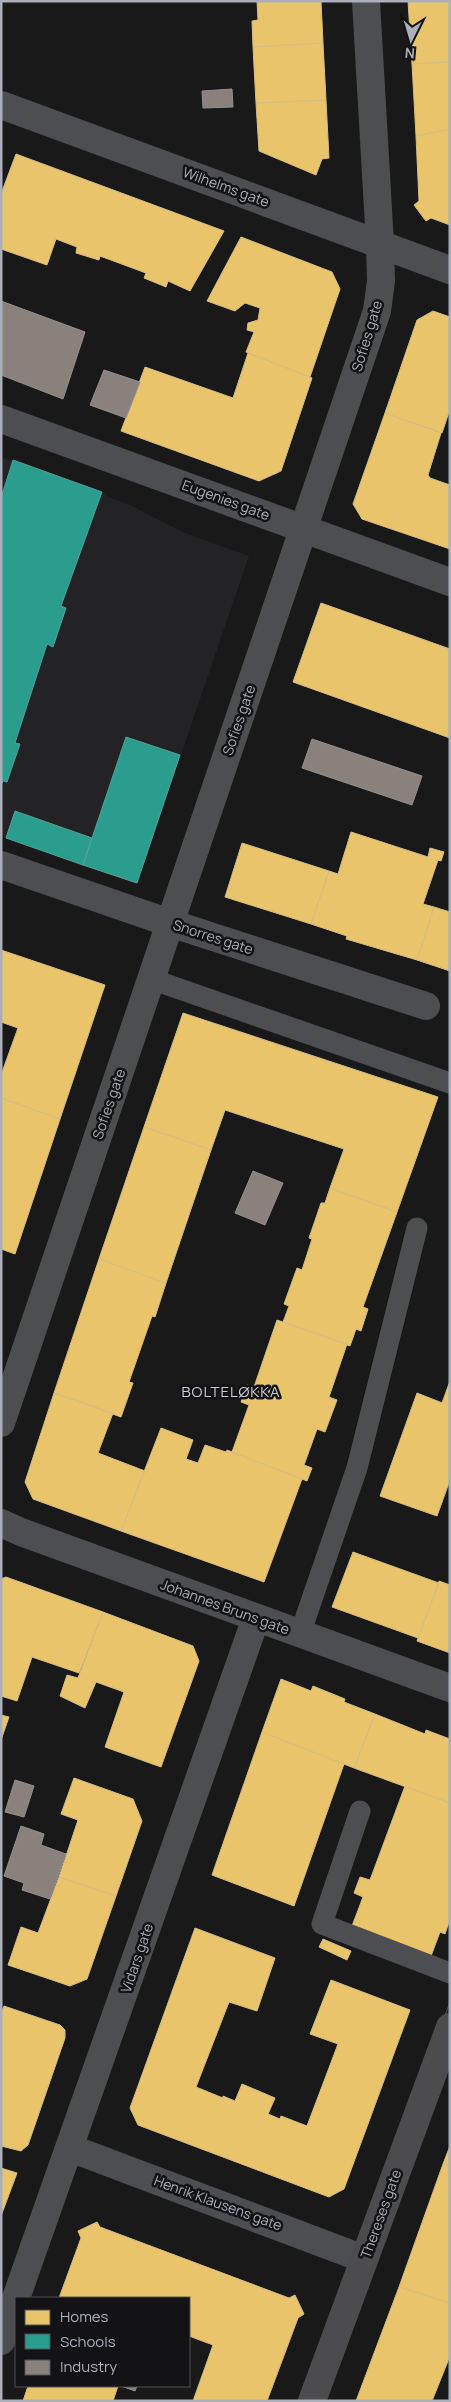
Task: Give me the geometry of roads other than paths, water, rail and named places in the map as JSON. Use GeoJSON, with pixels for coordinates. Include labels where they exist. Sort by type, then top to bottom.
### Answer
{"type":"FeatureCollection","features":[{"type":"Feature","properties":{"kind":"main road","name":"Thereses gate"},"geometry":{"type":"LineString","coordinates":[[312,2401],[450,2027]]}},
{"type":"Feature","properties":{"kind":"street","name":"Sofies gate"},"geometry":{"type":"LineString","coordinates":[[1,1423],[377,310],[381,281],[380,244],[366,1]]}},
{"type":"Feature","properties":{"kind":"street","name":"Wilhelms gate"},"geometry":{"type":"LineString","coordinates":[[1,105],[450,270]]}},
{"type":"Feature","properties":{"kind":"street","name":"Eugenies gate"},"geometry":{"type":"LineString","coordinates":[[1,419],[450,582]]}},
{"type":"Feature","properties":{"kind":"street","name":"Snorres gate"},"geometry":{"type":"LineString","coordinates":[[1,865],[170,923],[426,1006]]}},
{"type":"Feature","properties":{"kind":"street","name":"Johannes Bruns gate"},"geometry":{"type":"LineString","coordinates":[[1,1523],[450,1688]]}},
{"type":"Feature","properties":{"kind":"street","name":"Vidars gate"},"geometry":{"type":"LineString","coordinates":[[16,2297],[256,1618]]}},
{"type":"Feature","properties":{"kind":"street","name":"Henrik Klausens gate"},"geometry":{"type":"LineString","coordinates":[[70,2148],[364,2259]]}},
{"type":"Feature","properties":{"kind":"street","name":"Vidars gate"},"geometry":{"type":"LineString","coordinates":[[1,2341],[15,2301]]}},
{"type":"Feature","properties":{"kind":"lane"},"geometry":{"type":"LineString","coordinates":[[151,979],[450,1083]]}},
{"type":"Feature","properties":{"kind":"lane"},"geometry":{"type":"LineString","coordinates":[[300,1634],[357,1468],[417,1228]]}},
{"type":"Feature","properties":{"kind":"lane"},"geometry":{"type":"LineString","coordinates":[[360,1811],[322,1924],[450,1973]]}},
{"type":"Feature","properties":{"kind":"tram line"},"geometry":{"type":"LineString","coordinates":[[303,2401],[450,2002]]}},
{"type":"Feature","properties":{"kind":"tram line"},"geometry":{"type":"LineString","coordinates":[[321,2401],[450,2053]]}},
{"type":"Feature","properties":{"kind":"district","name":"BOLTELØKKA"},"geometry":{"type":"Point","coordinates":[231,1392]}}]}
